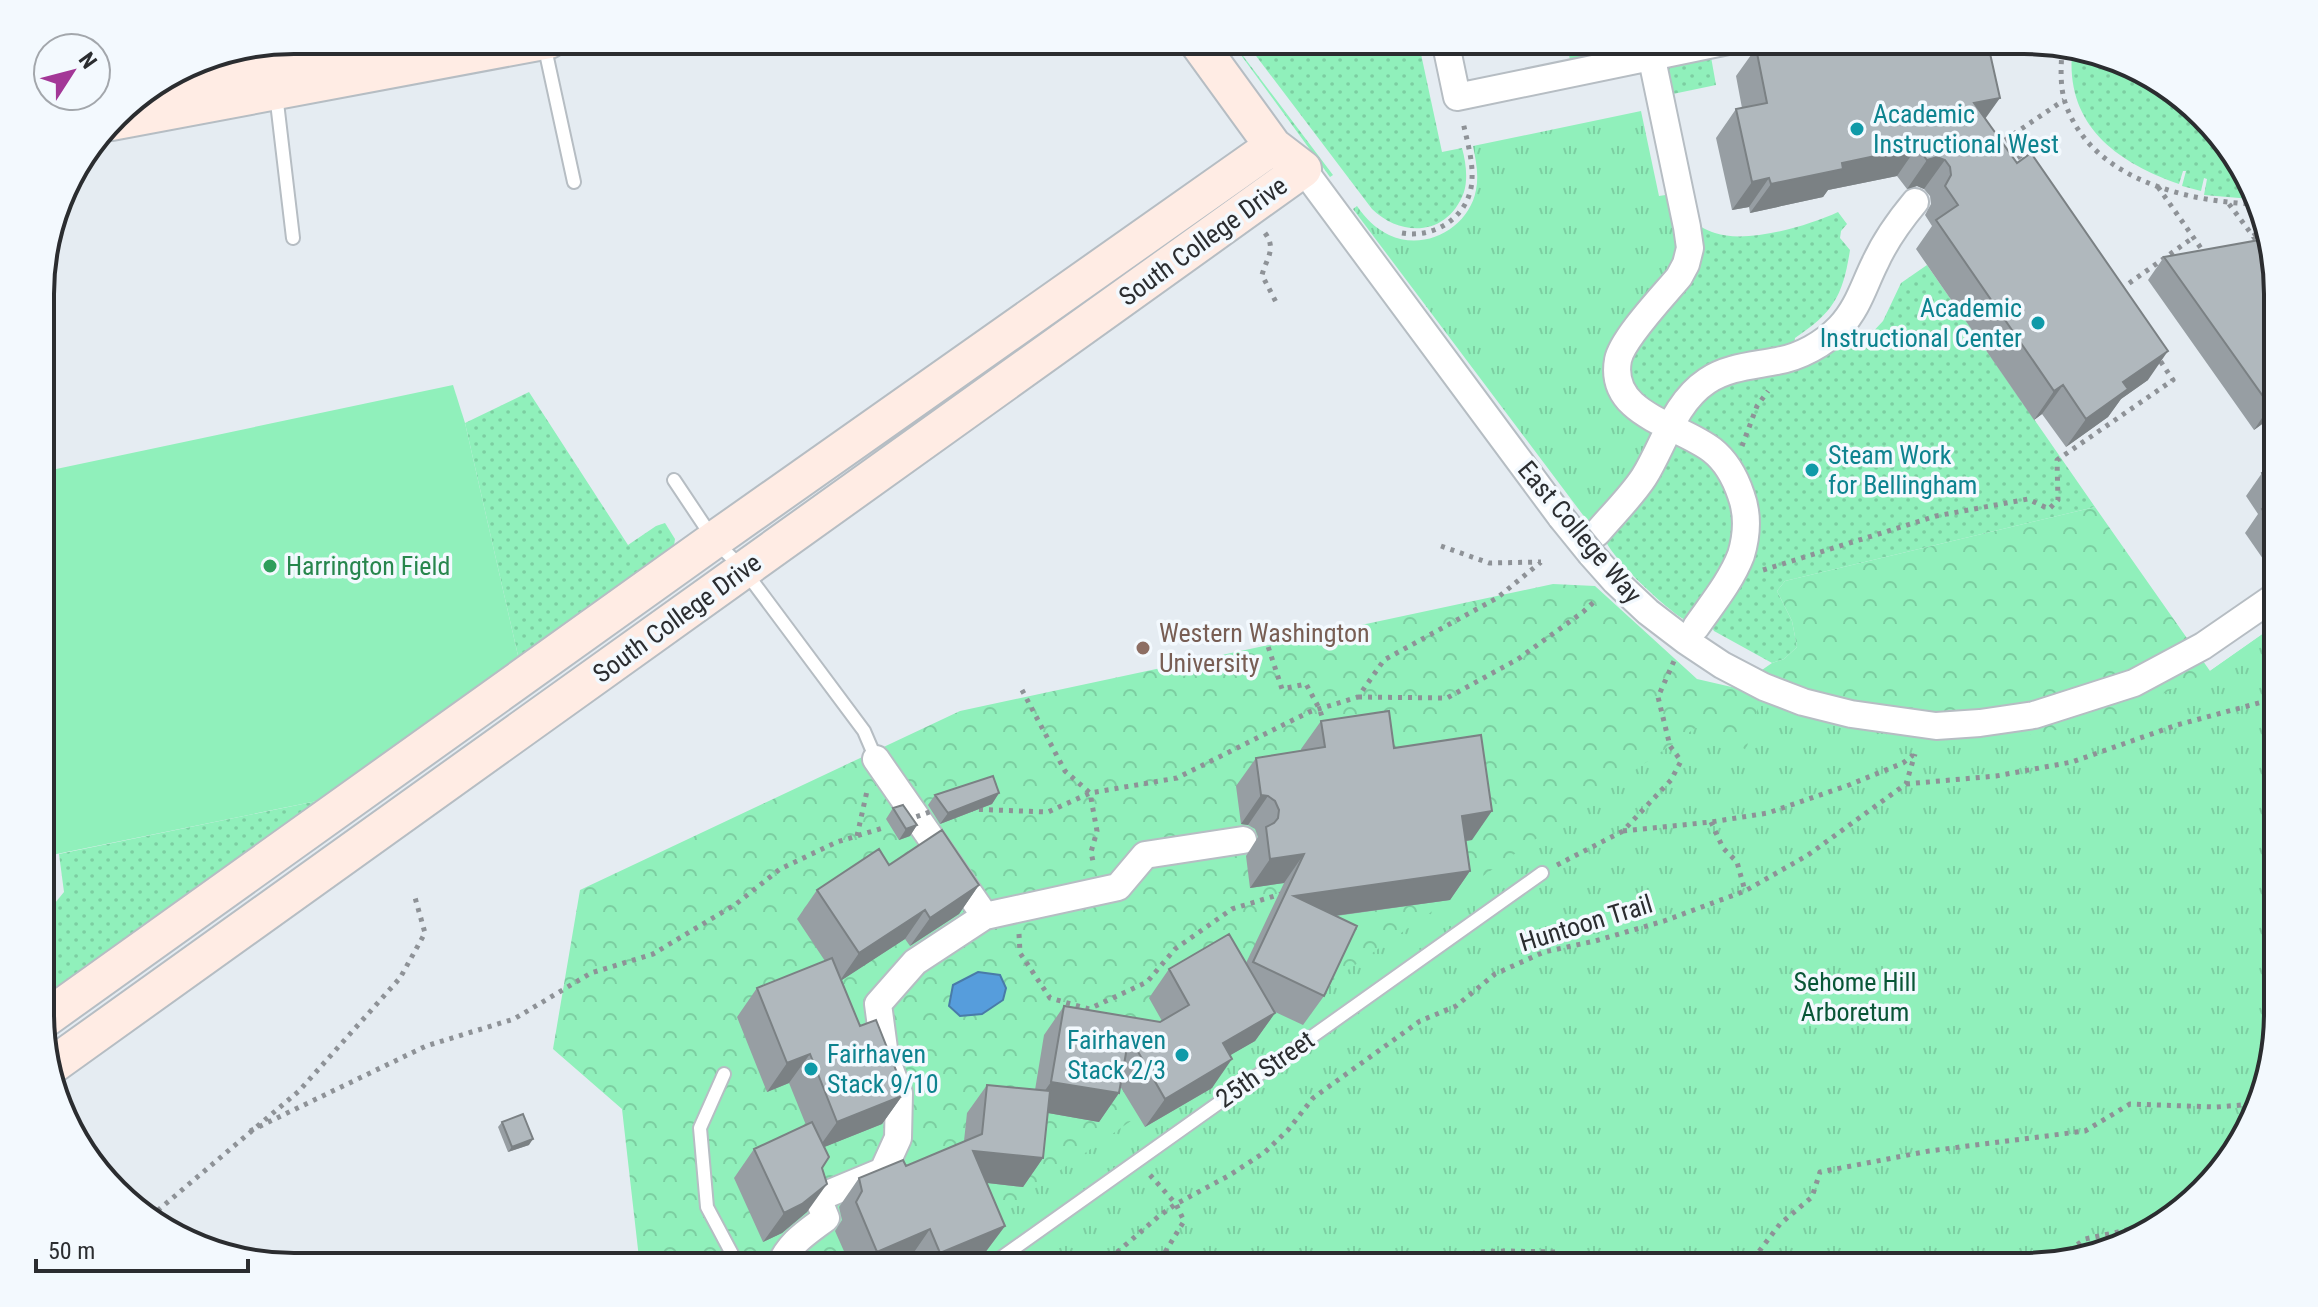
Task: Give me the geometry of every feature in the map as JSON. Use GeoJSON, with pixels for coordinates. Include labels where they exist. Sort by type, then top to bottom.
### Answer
{"type":"FeatureCollection","features":[{"type":"Feature","properties":{"kind":"street"},"geometry":{"type":"LineString","coordinates":[[1207,54],[1273,146],[1303,169]]}},
{"type":"Feature","properties":{"kind":"street"},"geometry":{"type":"LineString","coordinates":[[1448,54],[1457,97],[1625,54]]}},
{"type":"Feature","properties":{"kind":"street"},"geometry":{"type":"LineString","coordinates":[[1651,54],[1690,248],[1679,277],[1625,344],[1618,357],[1618,371],[1624,395],[1634,407],[1711,449],[1727,465],[1746,507],[1746,530],[1741,554],[1728,581],[1696,627]]}},
{"type":"Feature","properties":{"kind":"street"},"geometry":{"type":"LineString","coordinates":[[138,113],[271,66],[319,55]]}},
{"type":"Feature","properties":{"kind":"street"},"geometry":{"type":"LineString","coordinates":[[192,77],[388,55]]}},
{"type":"Feature","properties":{"kind":"street","name":"South College Drive"},"geometry":{"type":"LineString","coordinates":[[54,1012],[714,540],[1273,146]]}},
{"type":"Feature","properties":{"kind":"street","name":"South College Drive"},"geometry":{"type":"LineString","coordinates":[[59,1060],[1303,169]]}},
{"type":"Feature","properties":{"kind":"street","name":"East College Way"},"geometry":{"type":"LineString","coordinates":[[1303,169],[1561,517],[1594,544],[1615,581],[1686,641],[1764,687],[1803,702],[1851,714],[1936,726],[2034,715],[2134,683],[2203,646],[2263,605]]}},
{"type":"Feature","properties":{"kind":"street"},"geometry":{"type":"LineString","coordinates":[[1594,544],[1643,478],[1685,400],[1719,373],[1792,357],[1823,341],[1839,328],[1861,296],[1876,260],[1915,202]]}},
{"type":"Feature","properties":{"kind":"street"},"geometry":{"type":"LineString","coordinates":[[876,759],[985,916]]}},
{"type":"Feature","properties":{"kind":"street"},"geometry":{"type":"LineString","coordinates":[[785,1253],[795,1240],[826,1218],[818,1198],[883,1171],[898,1138],[899,1093],[885,1056],[878,1004],[915,962],[985,916],[1118,887],[1145,855],[1243,840]]}},
{"type":"Feature","properties":{"kind":"lane"},"geometry":{"type":"LineString","coordinates":[[549,55],[574,182]]}},
{"type":"Feature","properties":{"kind":"lane"},"geometry":{"type":"LineString","coordinates":[[271,66],[293,238]]}},
{"type":"Feature","properties":{"kind":"lane"},"geometry":{"type":"LineString","coordinates":[[674,480],[714,540],[744,570],[864,731],[876,759]]}},
{"type":"Feature","properties":{"kind":"lane","name":"25th Street"},"geometry":{"type":"LineString","coordinates":[[1008,1253],[1542,873]]}},
{"type":"Feature","properties":{"kind":"lane"},"geometry":{"type":"LineString","coordinates":[[724,1074],[700,1128],[707,1207],[731,1253]]}},
{"type":"Feature","properties":{"kind":"path"},"geometry":{"type":"LineString","coordinates":[[2061,57],[2060,74],[2064,100],[2076,125],[2098,152],[2125,171],[2157,187],[2191,197],[2245,204]]}},
{"type":"Feature","properties":{"kind":"path"},"geometry":{"type":"LineString","coordinates":[[1402,233],[1423,234],[1441,228],[1459,213],[1470,193],[1472,165],[1457,97]]}},
{"type":"Feature","properties":{"kind":"path"},"geometry":{"type":"LineString","coordinates":[[1996,146],[2064,100]]}},
{"type":"Feature","properties":{"kind":"path"},"geometry":{"type":"LineString","coordinates":[[2007,139],[2025,165]]}},
{"type":"Feature","properties":{"kind":"path"},"geometry":{"type":"LineString","coordinates":[[2157,187],[2208,258]]}},
{"type":"Feature","properties":{"kind":"path"},"geometry":{"type":"LineString","coordinates":[[2229,203],[2258,243]]}},
{"type":"Feature","properties":{"kind":"path"},"geometry":{"type":"LineString","coordinates":[[1262,229],[1272,242],[1271,254],[1262,275],[1277,304]]}},
{"type":"Feature","properties":{"kind":"path"},"geometry":{"type":"LineString","coordinates":[[2114,294],[2194,237]]}},
{"type":"Feature","properties":{"kind":"path"},"geometry":{"type":"LineString","coordinates":[[1728,581],[1936,516],[2028,499],[2049,509],[2058,500],[2057,460],[2173,380],[2156,355]]}},
{"type":"Feature","properties":{"kind":"path"},"geometry":{"type":"LineString","coordinates":[[1732,473],[1757,406],[1792,357]]}},
{"type":"Feature","properties":{"kind":"path"},"geometry":{"type":"LineString","coordinates":[[1358,697],[1384,660],[1497,598],[1541,562],[1489,563],[1441,546]]}},
{"type":"Feature","properties":{"kind":"path"},"geometry":{"type":"LineString","coordinates":[[959,809],[1048,812],[1090,793],[1177,778],[1319,708],[1358,697],[1447,698],[1518,659],[1583,612],[1615,581]]}},
{"type":"Feature","properties":{"kind":"path"},"geometry":{"type":"LineString","coordinates":[[1262,628],[1282,689],[1306,684],[1328,733]]}},
{"type":"Feature","properties":{"kind":"path"},"geometry":{"type":"LineString","coordinates":[[1542,873],[1623,831],[1671,780],[1681,761],[1670,746],[1658,697],[1676,656]]}},
{"type":"Feature","properties":{"kind":"path"},"geometry":{"type":"LineString","coordinates":[[1022,690],[1065,771],[1090,793],[1097,831],[1091,852],[1099,891]]}},
{"type":"Feature","properties":{"kind":"path"},"geometry":{"type":"LineString","coordinates":[[1915,754],[1906,784],[1996,776],[2072,762],[2177,725],[2263,702]]}},
{"type":"Feature","properties":{"kind":"path"},"geometry":{"type":"LineString","coordinates":[[1623,831],[1768,813],[1903,763],[1915,754],[1936,726]]}},
{"type":"Feature","properties":{"kind":"path"},"geometry":{"type":"LineString","coordinates":[[857,836],[876,759]]}},
{"type":"Feature","properties":{"kind":"path","name":"Huntoon Trail"},"geometry":{"type":"LineString","coordinates":[[1117,1253],[1176,1204],[1265,1152],[1288,1130],[1313,1098],[1420,1021],[1456,1006],[1495,974],[1544,952],[1637,929],[1745,891],[1808,855],[1906,784]]}},
{"type":"Feature","properties":{"kind":"path"},"geometry":{"type":"LineString","coordinates":[[250,1131],[426,1046],[514,1019],[591,973],[653,954],[736,904],[780,869],[837,842],[944,808]]}},
{"type":"Feature","properties":{"kind":"path"},"geometry":{"type":"LineString","coordinates":[[1711,822],[1723,848],[1737,862],[1745,891]]}},
{"type":"Feature","properties":{"kind":"path"},"geometry":{"type":"LineString","coordinates":[[1017,909],[1020,953],[1050,998],[1089,1009],[1147,982],[1175,949],[1232,909],[1285,893]]}},
{"type":"Feature","properties":{"kind":"path"},"geometry":{"type":"LineString","coordinates":[[158,1210],[299,1091],[400,978],[425,933],[414,894]]}},
{"type":"Feature","properties":{"kind":"path"},"geometry":{"type":"LineString","coordinates":[[1758,1252],[1780,1224],[1812,1197],[1820,1172],[1929,1151],[2085,1131],[2130,1104],[2216,1107],[2245,1105]]}},
{"type":"Feature","properties":{"kind":"path"},"geometry":{"type":"LineString","coordinates":[[1136,1160],[1176,1204],[1184,1221],[1165,1253]]}},
{"type":"Feature","properties":{"kind":"path"},"geometry":{"type":"LineString","coordinates":[[2073,1247],[2085,1239],[2123,1231]]}},
{"type":"Feature","properties":{"kind":"path"},"geometry":{"type":"LineString","coordinates":[[1477,1252],[1556,1252]]}},
{"type":"Feature","properties":{"kind":"green space"},"geometry":{"type":"Polygon","coordinates":[[[1241,54],[1333,175],[1330,177],[1241,54]]]}},
{"type":"Feature","properties":{"kind":"green space"},"geometry":{"type":"Polygon","coordinates":[[[1255,54],[1421,54],[1442,152],[1462,148],[1466,170],[1464,192],[1457,207],[1447,217],[1423,228],[1397,225],[1372,209],[1255,54]]]}},
{"type":"Feature","properties":{"kind":"green space"},"geometry":{"type":"Polygon","coordinates":[[[1569,54],[1598,54],[1570,60],[1569,54]]]}},
{"type":"Feature","properties":{"kind":"green space"},"geometry":{"type":"Polygon","coordinates":[[[1711,57],[1716,85],[1668,95],[1662,67],[1711,57]]]}},
{"type":"Feature","properties":{"kind":"green space"},"geometry":{"type":"Polygon","coordinates":[[[2072,59],[2086,62],[2144,86],[2170,104],[2194,124],[2214,148],[2232,174],[2243,198],[2204,195],[2207,179],[2204,178],[2201,191],[2182,186],[2186,171],[2183,171],[2179,184],[2116,152],[2087,120],[2077,101],[2072,59]]]}},
{"type":"Feature","properties":{"kind":"green space"},"geometry":{"type":"Polygon","coordinates":[[[1641,111],[1659,196],[1672,194],[1682,255],[1611,363],[1656,428],[1638,475],[1589,523],[1353,209],[1357,206],[1371,223],[1389,235],[1403,240],[1431,238],[1455,225],[1472,204],[1477,179],[1473,146],[1641,111]]]}},
{"type":"Feature","properties":{"kind":"green space"},"geometry":{"type":"Polygon","coordinates":[[[1838,212],[1847,224],[1840,238],[1850,250],[1840,291],[1828,311],[1795,338],[1792,350],[1669,413],[1639,402],[1624,367],[1692,222],[1728,236],[1760,235],[1811,223],[1838,212]]]}},
{"type":"Feature","properties":{"kind":"green space"},"geometry":{"type":"Polygon","coordinates":[[[1927,265],[2095,507],[1785,581],[1777,591],[1792,621],[1797,647],[1784,659],[1772,663],[1714,631],[1711,626],[1753,517],[1683,417],[1701,394],[1837,346],[1845,347],[1869,336],[1883,321],[1901,283],[1927,265]]]}},
{"type":"Feature","properties":{"kind":"green space","name":"Harrington Field"},"geometry":{"type":"Polygon","coordinates":[[[453,385],[465,423],[519,660],[327,799],[54,855],[54,469],[453,385]]]}},
{"type":"Feature","properties":{"kind":"green space"},"geometry":{"type":"Polygon","coordinates":[[[529,392],[628,545],[665,523],[675,539],[674,546],[519,660],[465,423],[529,392]]]}},
{"type":"Feature","properties":{"kind":"green space"},"geometry":{"type":"Polygon","coordinates":[[[1670,440],[1695,447],[1736,497],[1734,550],[1685,620],[1640,582],[1617,558],[1605,539],[1670,440]]]}},
{"type":"Feature","properties":{"kind":"green space"},"geometry":{"type":"Polygon","coordinates":[[[2095,507],[2210,671],[2263,634],[2263,1029],[2259,1060],[2251,1090],[2232,1133],[2204,1171],[2157,1213],[2101,1240],[2040,1252],[638,1253],[622,1109],[553,1049],[580,890],[960,711],[1553,584],[1595,586],[1697,679],[1736,688],[1772,663],[1784,659],[1797,647],[1792,621],[1777,591],[1785,581],[2095,507]]]}},
{"type":"Feature","properties":{"kind":"green space","name":"Sehome Hill Arboretum"},"geometry":{"type":"Polygon","coordinates":[[[2263,634],[2263,1029],[2259,1060],[2239,1119],[2214,1159],[2182,1193],[2157,1213],[2130,1228],[2071,1248],[2040,1252],[942,1253],[1704,722],[1746,750],[1759,704],[1972,744],[2104,722],[2210,671],[2263,634]]]}},
{"type":"Feature","properties":{"kind":"green space"},"geometry":{"type":"Polygon","coordinates":[[[327,799],[54,1000],[54,912],[55,903],[64,892],[59,854],[327,799]]]}},
{"type":"Feature","properties":{"kind":"water"},"geometry":{"type":"Polygon","coordinates":[[[978,972],[1000,975],[1006,988],[1003,1000],[982,1014],[960,1016],[949,1006],[953,985],[978,972]]]}},
{"type":"Feature","properties":{"kind":"building"},"geometry":{"type":"Polygon","coordinates":[[[1757,54],[1990,54],[2000,98],[1974,103],[2017,163],[2031,153],[2168,351],[2123,382],[2128,389],[2086,419],[2063,385],[2054,391],[1936,220],[1958,205],[1945,186],[1951,175],[1945,160],[1937,157],[1927,160],[1917,147],[1842,163],[1843,169],[1771,184],[1769,178],[1752,182],[1736,109],[1767,103],[1757,54]]]}},
{"type":"Feature","properties":{"kind":"building"},"geometry":{"type":"Polygon","coordinates":[[[2257,240],[2263,278],[2263,396],[2164,257],[2257,240]]]}},
{"type":"Feature","properties":{"kind":"building"},"geometry":{"type":"Polygon","coordinates":[[[1389,711],[1394,748],[1481,735],[1492,811],[1462,816],[1470,871],[1294,896],[1357,926],[1324,996],[1253,962],[1304,854],[1270,859],[1266,827],[1278,818],[1279,810],[1275,801],[1261,795],[1256,758],[1325,747],[1321,721],[1389,711]]]}},
{"type":"Feature","properties":{"kind":"building"},"geometry":{"type":"Polygon","coordinates":[[[993,776],[999,793],[948,813],[935,795],[993,776]]]}},
{"type":"Feature","properties":{"kind":"building"},"geometry":{"type":"Polygon","coordinates":[[[903,805],[917,825],[906,829],[893,808],[903,805]]]}},
{"type":"Feature","properties":{"kind":"building"},"geometry":{"type":"Polygon","coordinates":[[[942,830],[979,885],[930,918],[925,910],[859,953],[817,890],[879,849],[889,865],[942,830]]]}},
{"type":"Feature","properties":{"kind":"building"},"geometry":{"type":"Polygon","coordinates":[[[1229,934],[1275,1013],[1223,1043],[1232,1059],[1165,1099],[1129,1036],[1119,1093],[1051,1082],[1064,1006],[1160,1022],[1189,1005],[1169,969],[1229,934]]]}},
{"type":"Feature","properties":{"kind":"building"},"geometry":{"type":"Polygon","coordinates":[[[832,958],[860,1026],[876,1020],[903,1088],[902,1096],[837,1122],[810,1054],[787,1063],[757,988],[832,958]]]}},
{"type":"Feature","properties":{"kind":"building"},"geometry":{"type":"Polygon","coordinates":[[[987,1085],[1050,1091],[1043,1158],[973,1151],[1005,1226],[941,1253],[930,1229],[877,1252],[856,1202],[862,1191],[859,1178],[903,1160],[906,1166],[982,1134],[987,1085]]]}},
{"type":"Feature","properties":{"kind":"building"},"geometry":{"type":"Polygon","coordinates":[[[523,1114],[533,1139],[512,1147],[502,1122],[523,1114]]]}},
{"type":"Feature","properties":{"kind":"building"},"geometry":{"type":"Polygon","coordinates":[[[812,1122],[829,1157],[822,1168],[827,1184],[802,1204],[784,1213],[754,1149],[812,1122]]]}},
{"type":"Feature","properties":{"kind":"place","name":"Academic Instructional West"},"geometry":{"type":"Point","coordinates":[1857,129]}},
{"type":"Feature","properties":{"kind":"place","name":"Academic Instructional Center"},"geometry":{"type":"Point","coordinates":[2038,323]}},
{"type":"Feature","properties":{"kind":"place","name":"Steam Work for Bellingham"},"geometry":{"type":"Point","coordinates":[1812,470]}},
{"type":"Feature","properties":{"kind":"place","name":"Harrington Field"},"geometry":{"type":"Point","coordinates":[270,566]}},
{"type":"Feature","properties":{"kind":"place","name":"Western Washington University"},"geometry":{"type":"Point","coordinates":[1143,648]}},
{"type":"Feature","properties":{"kind":"place","name":"Fairhaven Stack 2/3"},"geometry":{"type":"Point","coordinates":[1182,1055]}},
{"type":"Feature","properties":{"kind":"place","name":"Fairhaven Stack 9/10"},"geometry":{"type":"Point","coordinates":[811,1069]}}]}
